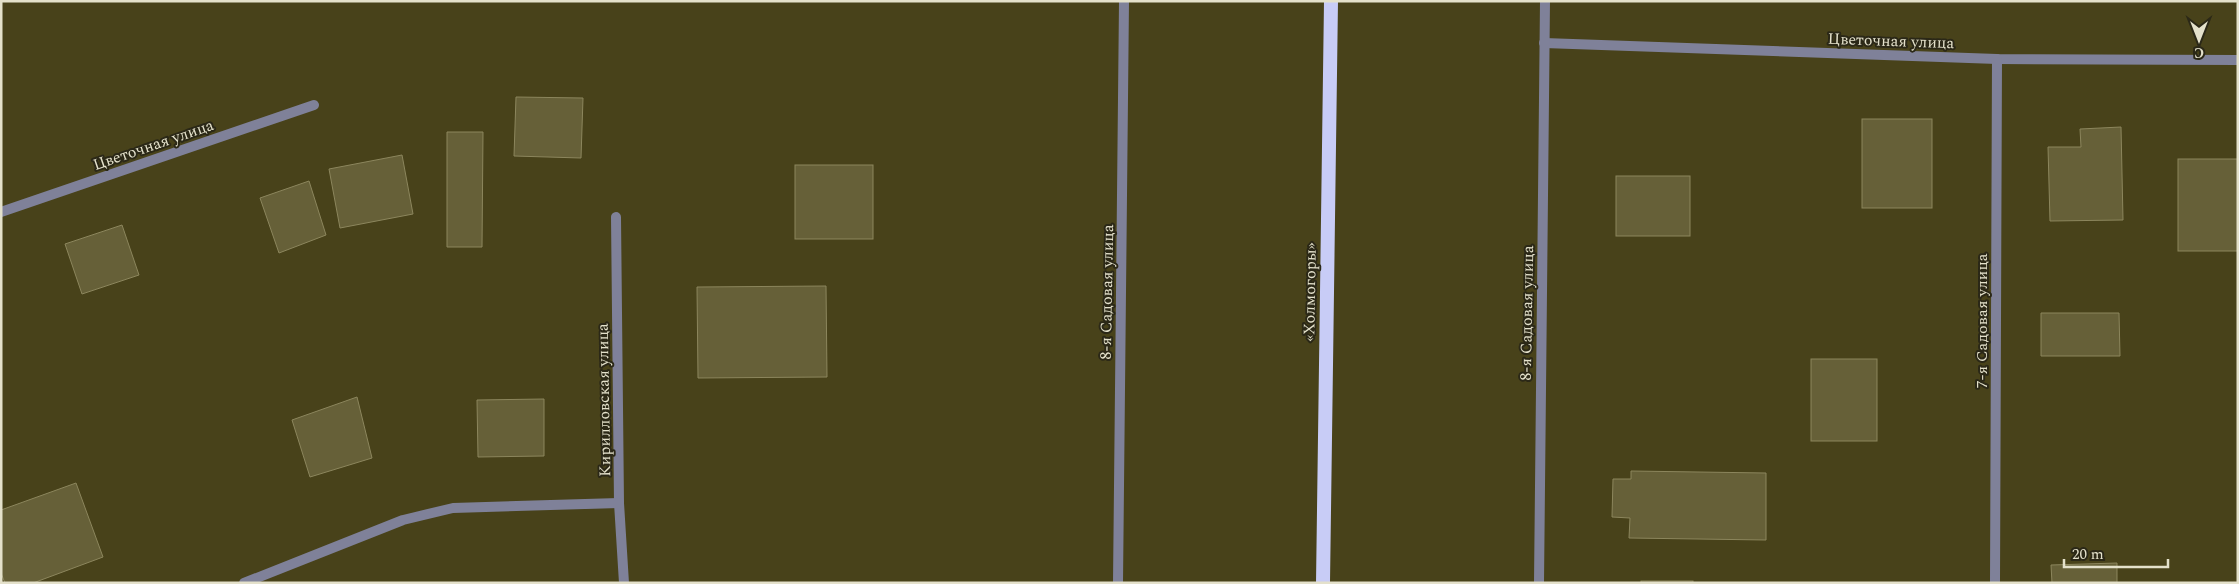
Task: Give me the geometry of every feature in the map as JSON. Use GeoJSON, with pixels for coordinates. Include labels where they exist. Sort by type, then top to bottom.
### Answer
{"type":"FeatureCollection","features":[{"type":"Feature","properties":{"kind":"highway","name":"«Холмогоры»"},"geometry":{"type":"LineString","coordinates":[[1323,583],[1331,1]]}},
{"type":"Feature","properties":{"kind":"street","name":"8-я Садовая улица"},"geometry":{"type":"LineString","coordinates":[[1118,583],[1124,1]]}},
{"type":"Feature","properties":{"kind":"street","name":"8-я Садовая улица"},"geometry":{"type":"LineString","coordinates":[[1539,583],[1545,1]]}},
{"type":"Feature","properties":{"kind":"street","name":"Цветочная улица"},"geometry":{"type":"LineString","coordinates":[[1544,44],[1997,59],[2238,60]]}},
{"type":"Feature","properties":{"kind":"street","name":"7-я Садовая улица"},"geometry":{"type":"LineString","coordinates":[[1995,583],[1997,59]]}},
{"type":"Feature","properties":{"kind":"street","name":"Цветочная улица"},"geometry":{"type":"LineString","coordinates":[[1,212],[314,105]]}},
{"type":"Feature","properties":{"kind":"street","name":"Кирилловская улица"},"geometry":{"type":"LineString","coordinates":[[616,217],[619,503],[624,583]]}},
{"type":"Feature","properties":{"kind":"street"},"geometry":{"type":"LineString","coordinates":[[244,583],[404,520],[453,508],[619,503]]}},
{"type":"Feature","properties":{"kind":"building"},"geometry":{"type":"Polygon","coordinates":[[[516,97],[583,98],[581,158],[514,156],[516,97]]]}},
{"type":"Feature","properties":{"kind":"building"},"geometry":{"type":"Polygon","coordinates":[[[1862,119],[1932,119],[1932,208],[1862,208],[1862,119]]]}},
{"type":"Feature","properties":{"kind":"building"},"geometry":{"type":"Polygon","coordinates":[[[2121,127],[2123,220],[2050,221],[2048,147],[2081,147],[2080,129],[2121,127]]]}},
{"type":"Feature","properties":{"kind":"building"},"geometry":{"type":"Polygon","coordinates":[[[447,132],[483,132],[482,247],[447,247],[447,132]]]}},
{"type":"Feature","properties":{"kind":"building"},"geometry":{"type":"Polygon","coordinates":[[[402,155],[413,214],[340,228],[329,169],[402,155]]]}},
{"type":"Feature","properties":{"kind":"building"},"geometry":{"type":"Polygon","coordinates":[[[2178,159],[2238,159],[2238,251],[2178,251],[2178,159]]]}},
{"type":"Feature","properties":{"kind":"building"},"geometry":{"type":"Polygon","coordinates":[[[795,165],[873,165],[873,239],[795,239],[795,165]]]}},
{"type":"Feature","properties":{"kind":"building"},"geometry":{"type":"Polygon","coordinates":[[[1616,176],[1690,176],[1690,236],[1616,236],[1616,176]]]}},
{"type":"Feature","properties":{"kind":"building"},"geometry":{"type":"Polygon","coordinates":[[[309,181],[326,235],[279,253],[260,198],[309,181]]]}},
{"type":"Feature","properties":{"kind":"building"},"geometry":{"type":"Polygon","coordinates":[[[122,225],[139,275],[82,294],[65,244],[122,225]]]}},
{"type":"Feature","properties":{"kind":"building"},"geometry":{"type":"Polygon","coordinates":[[[826,286],[827,377],[698,378],[697,287],[826,286]]]}},
{"type":"Feature","properties":{"kind":"building"},"geometry":{"type":"Polygon","coordinates":[[[2041,313],[2119,313],[2120,356],[2041,356],[2041,313]]]}},
{"type":"Feature","properties":{"kind":"building"},"geometry":{"type":"Polygon","coordinates":[[[1811,359],[1877,359],[1877,441],[1811,441],[1811,359]]]}},
{"type":"Feature","properties":{"kind":"building"},"geometry":{"type":"Polygon","coordinates":[[[357,397],[372,458],[310,477],[292,420],[357,397]]]}},
{"type":"Feature","properties":{"kind":"building"},"geometry":{"type":"Polygon","coordinates":[[[544,399],[544,456],[478,457],[477,400],[544,399]]]}},
{"type":"Feature","properties":{"kind":"building"},"geometry":{"type":"Polygon","coordinates":[[[1631,471],[1766,473],[1766,540],[1629,538],[1630,518],[1612,517],[1613,479],[1631,479],[1631,471]]]}},
{"type":"Feature","properties":{"kind":"building"},"geometry":{"type":"Polygon","coordinates":[[[76,483],[103,557],[33,583],[5,583],[1,573],[1,510],[76,483]]]}},
{"type":"Feature","properties":{"kind":"building"},"geometry":{"type":"Polygon","coordinates":[[[2117,563],[2117,583],[2052,583],[2051,565],[2117,563]]]}},
{"type":"Feature","properties":{"kind":"building"},"geometry":{"type":"Polygon","coordinates":[[[1641,581],[1693,581],[1693,583],[1641,583],[1641,581]]]}}]}
